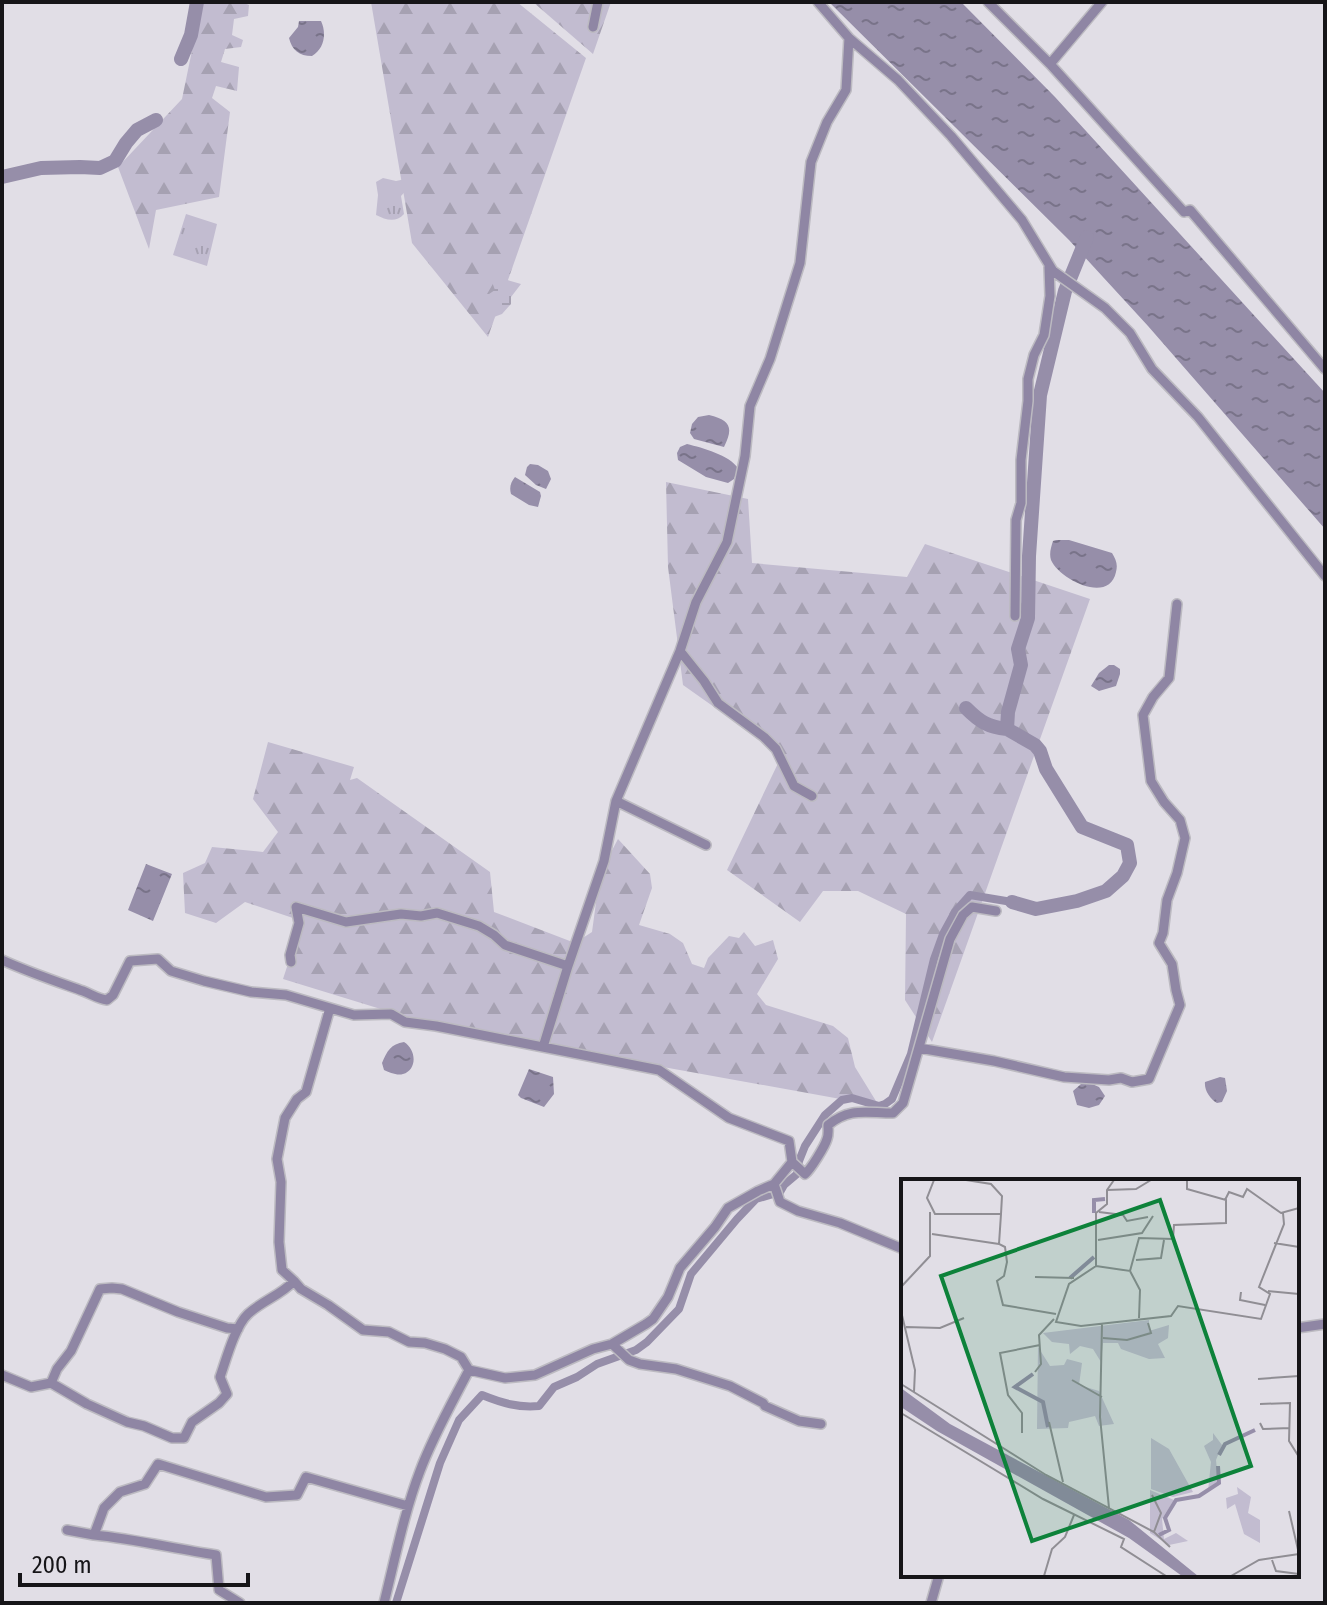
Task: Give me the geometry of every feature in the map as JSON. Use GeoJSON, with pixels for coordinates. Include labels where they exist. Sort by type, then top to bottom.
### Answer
{"type":"FeatureCollection","features":[{"type":"Feature","properties":{"kind":"street"},"geometry":{"type":"LineString","coordinates":[[593,27],[598,2]]}},
{"type":"Feature","properties":{"kind":"street"},"geometry":{"type":"LineString","coordinates":[[818,2],[849,38],[898,80],[951,136],[1022,220],[1050,267],[1105,308],[1130,333],[1152,369],[1198,417],[1325,576]]}},
{"type":"Feature","properties":{"kind":"street"},"geometry":{"type":"LineString","coordinates":[[988,2],[1050,64],[1184,212],[1190,210],[1325,369]]}},
{"type":"Feature","properties":{"kind":"street"},"geometry":{"type":"LineString","coordinates":[[1050,64],[1102,2]]}},
{"type":"Feature","properties":{"kind":"street"},"geometry":{"type":"LineString","coordinates":[[543,1047],[604,861],[616,801],[680,651],[696,602],[727,542],[745,456],[750,406],[770,359],[800,263],[811,162],[827,122],[846,90],[849,38]]}},
{"type":"Feature","properties":{"kind":"street"},"geometry":{"type":"LineString","coordinates":[[1015,616],[1016,520],[1021,503],[1021,460],[1028,379],[1034,355],[1044,335],[1050,296],[1050,267]]}},
{"type":"Feature","properties":{"kind":"street"},"geometry":{"type":"LineString","coordinates":[[919,1048],[1064,1077],[1121,1078],[1132,1082],[1149,1079],[1180,1005],[1172,964],[1159,943],[1167,900],[1185,838],[1180,820],[1151,781],[1143,715],[1169,678],[1177,604]]}},
{"type":"Feature","properties":{"kind":"street"},"geometry":{"type":"LineString","coordinates":[[680,651],[718,703],[764,737],[776,749],[794,786],[812,796]]}},
{"type":"Feature","properties":{"kind":"street"},"geometry":{"type":"LineString","coordinates":[[616,801],[706,845]]}},
{"type":"Feature","properties":{"kind":"street"},"geometry":{"type":"LineString","coordinates":[[291,962],[299,923],[296,907],[346,922],[401,914],[421,916],[437,913],[479,926],[505,945],[568,966]]}},
{"type":"Feature","properties":{"kind":"street"},"geometry":{"type":"LineString","coordinates":[[792,1162],[805,1174],[813,1167],[827,1141],[828,1125],[839,1116],[847,1113],[893,1113],[903,1103],[950,939],[963,915],[972,907],[996,911]]}},
{"type":"Feature","properties":{"kind":"street"},"geometry":{"type":"LineString","coordinates":[[2,960],[107,1000],[113,995],[130,961],[158,959],[171,971],[204,981],[251,992],[286,995],[354,1015],[391,1014],[405,1022],[659,1070],[729,1118],[789,1141],[792,1162],[774,1184],[728,1208],[680,1268],[668,1297],[653,1319],[613,1346],[593,1349],[526,1377],[505,1378],[469,1370],[461,1357],[445,1349],[409,1342],[389,1332],[363,1330],[301,1289],[282,1270],[278,1150],[285,1118],[297,1099],[306,1092],[330,1008]]}},
{"type":"Feature","properties":{"kind":"street"},"geometry":{"type":"LineString","coordinates":[[774,1184],[780,1202],[901,1248]]}},
{"type":"Feature","properties":{"kind":"street"},"geometry":{"type":"LineString","coordinates":[[2,1375],[31,1387],[51,1383],[127,1422],[172,1438],[184,1438],[192,1422],[227,1394],[220,1377],[238,1329],[249,1312],[286,1290],[294,1281]]}},
{"type":"Feature","properties":{"kind":"street"},"geometry":{"type":"LineString","coordinates":[[51,1383],[71,1351],[100,1289],[122,1289],[178,1312],[238,1329]]}},
{"type":"Feature","properties":{"kind":"street"},"geometry":{"type":"LineString","coordinates":[[1299,1328],[1325,1324]]}},
{"type":"Feature","properties":{"kind":"street"},"geometry":{"type":"LineString","coordinates":[[613,1346],[629,1360],[676,1369],[730,1386],[799,1421],[821,1424]]}},
{"type":"Feature","properties":{"kind":"street"},"geometry":{"type":"LineString","coordinates":[[384,1603],[420,1470],[469,1370]]}},
{"type":"Feature","properties":{"kind":"street"},"geometry":{"type":"LineString","coordinates":[[94,1535],[104,1508],[120,1492],[145,1484],[158,1464],[266,1497],[297,1495],[306,1477],[408,1506]]}},
{"type":"Feature","properties":{"kind":"street"},"geometry":{"type":"LineString","coordinates":[[67,1530],[216,1555],[219,1590],[240,1603]]}},
{"type":"Feature","properties":{"kind":"street"},"geometry":{"type":"LineString","coordinates":[[931,1603],[938,1577]]}},
{"type":"Feature","properties":{"kind":"green space"},"geometry":{"type":"Polygon","coordinates":[[[202,2],[242,2],[249,5],[248,16],[234,19],[232,35],[243,40],[241,47],[225,49],[221,62],[239,67],[237,91],[216,86],[212,98],[230,112],[219,197],[156,210],[149,249],[118,167],[182,99],[202,2]]]}},
{"type":"Feature","properties":{"kind":"green space"},"geometry":{"type":"Polygon","coordinates":[[[371,2],[517,2],[586,58],[488,337],[412,243],[371,2]]]}},
{"type":"Feature","properties":{"kind":"green space"},"geometry":{"type":"Polygon","coordinates":[[[533,2],[611,2],[593,54],[533,2]]]}},
{"type":"Feature","properties":{"kind":"green space"},"geometry":{"type":"Polygon","coordinates":[[[383,178],[396,181],[410,178],[412,184],[401,196],[404,214],[398,219],[376,215],[376,182],[383,178]]]}},
{"type":"Feature","properties":{"kind":"green space"},"geometry":{"type":"Polygon","coordinates":[[[186,214],[217,224],[207,266],[173,255],[186,214]]]}},
{"type":"Feature","properties":{"kind":"green space"},"geometry":{"type":"Polygon","coordinates":[[[493,276],[521,284],[502,314],[491,317],[497,300],[489,300],[489,294],[495,290],[493,276]]]}},
{"type":"Feature","properties":{"kind":"green space"},"geometry":{"type":"Polygon","coordinates":[[[666,482],[748,499],[752,563],[907,577],[925,544],[1090,599],[932,1042],[905,1000],[906,914],[858,891],[823,891],[800,922],[727,870],[782,755],[683,685],[668,567],[666,482]]]}},
{"type":"Feature","properties":{"kind":"green space"},"geometry":{"type":"Polygon","coordinates":[[[268,742],[354,767],[350,780],[357,778],[490,872],[494,912],[575,943],[592,932],[600,873],[618,839],[650,874],[652,888],[639,925],[670,934],[683,943],[692,964],[704,968],[708,958],[729,936],[739,938],[744,932],[755,946],[773,940],[778,959],[757,994],[766,1005],[833,1026],[848,1038],[855,1067],[879,1106],[436,1026],[283,979],[302,921],[245,902],[216,923],[185,913],[183,873],[205,863],[212,847],[263,852],[278,832],[253,799],[268,742]]]}},
{"type":"Feature","properties":{"kind":"water"},"geometry":{"type":"Polygon","coordinates":[[[829,2],[961,2],[1055,97],[1325,393],[1325,529],[1069,240],[829,2]]]}},
{"type":"Feature","properties":{"kind":"water"},"geometry":{"type":"Polygon","coordinates":[[[299,21],[321,21],[323,41],[312,56],[300,53],[290,42],[289,38],[299,21]]]}},
{"type":"Feature","properties":{"kind":"water"},"geometry":{"type":"Polygon","coordinates":[[[709,415],[722,419],[728,425],[729,434],[724,447],[694,439],[690,433],[698,417],[709,415]]]}},
{"type":"Feature","properties":{"kind":"water"},"geometry":{"type":"Polygon","coordinates":[[[687,444],[734,463],[738,468],[734,479],[728,483],[706,477],[678,460],[680,447],[687,444]]]}},
{"type":"Feature","properties":{"kind":"water"},"geometry":{"type":"Polygon","coordinates":[[[530,464],[548,471],[551,479],[546,489],[525,475],[530,464]]]}},
{"type":"Feature","properties":{"kind":"water"},"geometry":{"type":"Polygon","coordinates":[[[515,477],[540,492],[538,507],[511,494],[515,477]]]}},
{"type":"Feature","properties":{"kind":"water"},"geometry":{"type":"Polygon","coordinates":[[[1069,540],[1112,553],[1117,567],[1112,582],[1094,588],[1064,575],[1050,558],[1052,543],[1069,540]]]}},
{"type":"Feature","properties":{"kind":"water"},"geometry":{"type":"Polygon","coordinates":[[[1109,665],[1120,669],[1116,686],[1099,691],[1091,686],[1109,665]]]}},
{"type":"Feature","properties":{"kind":"water"},"geometry":{"type":"Polygon","coordinates":[[[146,864],[172,874],[153,921],[128,910],[146,864]]]}},
{"type":"Feature","properties":{"kind":"water"},"geometry":{"type":"Polygon","coordinates":[[[404,1042],[413,1055],[411,1068],[401,1074],[384,1070],[382,1063],[388,1052],[396,1044],[404,1042]]]}},
{"type":"Feature","properties":{"kind":"water"},"geometry":{"type":"Polygon","coordinates":[[[529,1069],[553,1077],[554,1094],[544,1107],[518,1095],[529,1069]]]}},
{"type":"Feature","properties":{"kind":"water"},"geometry":{"type":"Polygon","coordinates":[[[1225,1078],[1227,1091],[1222,1102],[1217,1103],[1208,1094],[1205,1082],[1225,1078]]]}},
{"type":"Feature","properties":{"kind":"water"},"geometry":{"type":"Polygon","coordinates":[[[1090,1083],[1099,1087],[1105,1096],[1099,1105],[1089,1108],[1077,1105],[1073,1091],[1081,1084],[1090,1083]]]}},
{"type":"Feature","properties":{"kind":"waterway"},"geometry":{"type":"LineString","coordinates":[[181,59],[191,35],[197,2]]}},
{"type":"Feature","properties":{"kind":"waterway"},"geometry":{"type":"LineString","coordinates":[[2,177],[41,168],[100,168],[115,161],[137,130],[156,120]]}},
{"type":"Feature","properties":{"kind":"waterway"},"geometry":{"type":"LineString","coordinates":[[1012,902],[1036,909],[1077,901],[1106,891],[1123,876],[1130,863],[1127,845],[1082,827],[1046,769],[1040,751],[1007,729],[1008,712],[1021,665],[1018,649],[1028,618],[1040,395],[1065,291],[1087,237]]}},
{"type":"Feature","properties":{"kind":"waterway"},"geometry":{"type":"LineString","coordinates":[[966,708],[985,723],[1007,729]]}},
{"type":"Feature","properties":{"kind":"waterway"},"geometry":{"type":"LineString","coordinates":[[396,1603],[440,1463],[459,1420],[482,1395],[510,1404],[539,1406],[554,1387],[597,1364],[636,1350],[647,1342],[679,1309],[691,1274],[737,1219],[756,1199],[780,1192],[797,1174],[805,1146],[825,1115],[842,1100],[852,1098],[879,1106],[892,1099],[911,1054],[934,959],[955,912],[970,895],[1012,902]]}}]}
